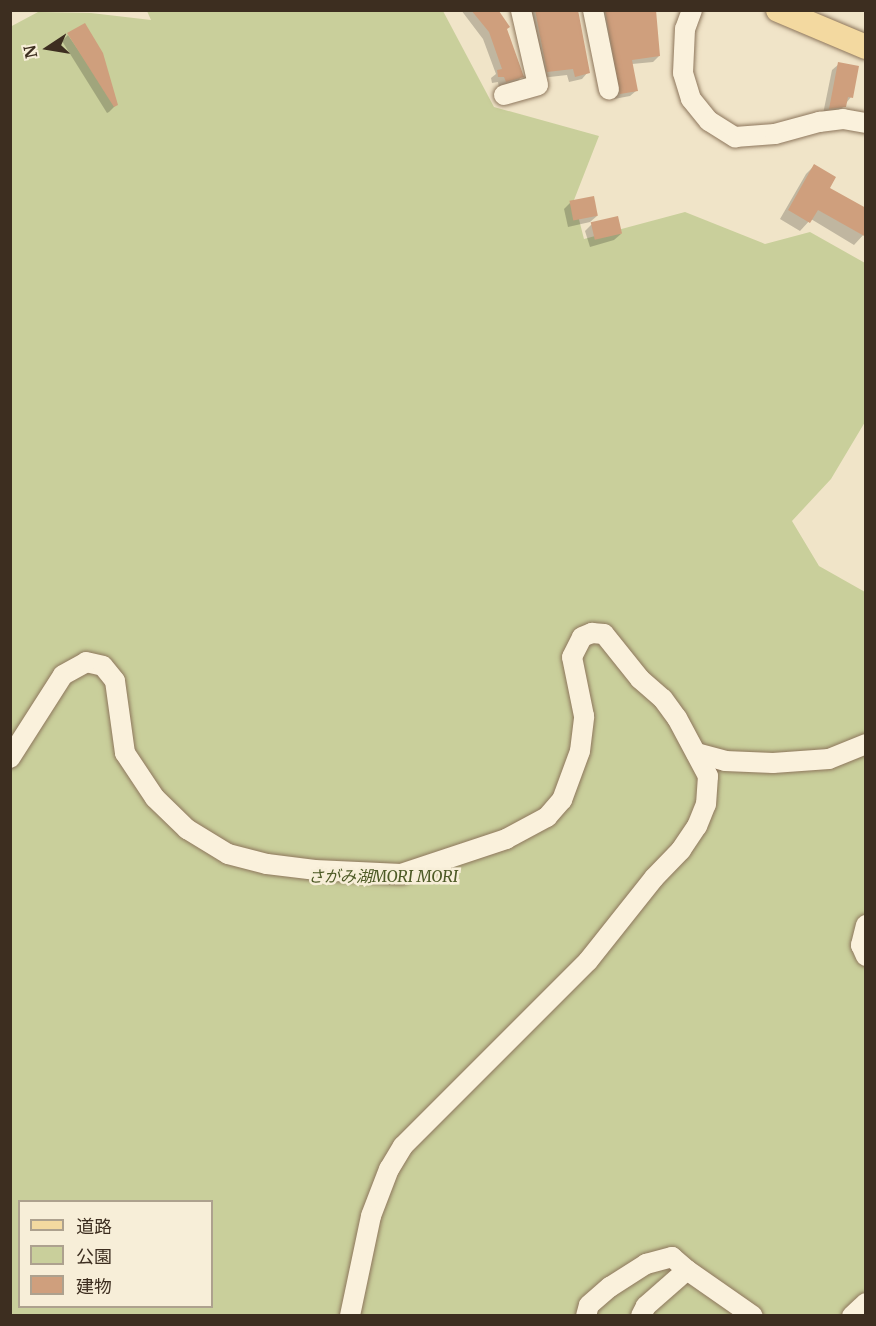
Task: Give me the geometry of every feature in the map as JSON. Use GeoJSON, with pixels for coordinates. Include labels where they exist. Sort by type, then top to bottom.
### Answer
{"type":"FeatureCollection","features":[{"type":"Feature","properties":{"kind":"main road"},"geometry":{"type":"LineString","coordinates":[[778,10],[866,47]]}},
{"type":"Feature","properties":{"kind":"street"},"geometry":{"type":"LineString","coordinates":[[504,95],[538,85],[521,10]]}},
{"type":"Feature","properties":{"kind":"street"},"geometry":{"type":"LineString","coordinates":[[593,10],[609,88]]}},
{"type":"Feature","properties":{"kind":"street"},"geometry":{"type":"LineString","coordinates":[[677,10],[685,29]]}},
{"type":"Feature","properties":{"kind":"street"},"geometry":{"type":"LineString","coordinates":[[692,10],[685,29],[683,73],[691,99],[709,121],[735,137],[775,134],[819,122],[843,119],[866,123]]}},
{"type":"Feature","properties":{"kind":"street"},"geometry":{"type":"LineString","coordinates":[[10,758],[63,675],[86,662],[103,666],[115,681],[125,753],[155,798],[187,829],[228,854],[267,864],[315,870],[401,873],[506,839],[547,817],[562,801],[580,751],[584,716],[572,657],[582,637],[592,633],[604,634],[640,678],[663,699],[677,718],[708,776],[706,804],[697,826],[681,850],[654,878],[588,961],[398,1154],[371,1216],[351,1316]]}},
{"type":"Feature","properties":{"kind":"street"},"geometry":{"type":"LineString","coordinates":[[696,753],[725,761],[773,763],[829,759],[866,744]]}},
{"type":"Feature","properties":{"kind":"street"},"geometry":{"type":"LineString","coordinates":[[866,925],[861,945],[866,956]]}},
{"type":"Feature","properties":{"kind":"street"},"geometry":{"type":"LineString","coordinates":[[586,1316],[590,1305],[596,1299],[646,1264],[672,1257],[753,1316]]}},
{"type":"Feature","properties":{"kind":"street"},"geometry":{"type":"LineString","coordinates":[[641,1316],[646,1306],[687,1270]]}},
{"type":"Feature","properties":{"kind":"street"},"geometry":{"type":"LineString","coordinates":[[852,1316],[866,1303]]}},
{"type":"Feature","properties":{"kind":"green space","name":"さがみ湖MORI MORI"},"geometry":{"type":"Polygon","coordinates":[[[147,11],[443,11],[494,107],[599,136],[574,200],[584,239],[685,212],[765,244],[810,232],[865,263],[865,422],[831,479],[792,521],[819,566],[865,592],[865,1315],[11,1315],[10,27],[38,12],[91,13],[151,20],[147,11]]]}},
{"type":"Feature","properties":{"kind":"building"},"geometry":{"type":"Polygon","coordinates":[[[471,10],[499,11],[510,27],[507,29],[524,77],[506,82],[504,77],[498,77],[497,70],[502,69],[489,32],[471,10]]]}},
{"type":"Feature","properties":{"kind":"building"},"geometry":{"type":"Polygon","coordinates":[[[535,10],[578,10],[590,73],[575,77],[573,69],[547,72],[535,10]]]}},
{"type":"Feature","properties":{"kind":"building"},"geometry":{"type":"Polygon","coordinates":[[[605,10],[656,10],[660,56],[632,60],[638,91],[620,94],[605,10]]]}},
{"type":"Feature","properties":{"kind":"building"},"geometry":{"type":"Polygon","coordinates":[[[85,23],[103,53],[118,105],[114,107],[67,33],[85,23]]]}},
{"type":"Feature","properties":{"kind":"building"},"geometry":{"type":"Polygon","coordinates":[[[838,62],[859,66],[853,98],[848,97],[846,107],[829,109],[838,62]]]}},
{"type":"Feature","properties":{"kind":"building"},"geometry":{"type":"Polygon","coordinates":[[[814,164],[836,177],[830,188],[866,208],[866,237],[818,210],[810,223],[788,210],[814,164]]]}},
{"type":"Feature","properties":{"kind":"building"},"geometry":{"type":"Polygon","coordinates":[[[594,196],[598,216],[573,220],[569,201],[594,196]]]}},
{"type":"Feature","properties":{"kind":"building"},"geometry":{"type":"Polygon","coordinates":[[[618,216],[622,234],[595,240],[591,222],[618,216]]]}}]}
